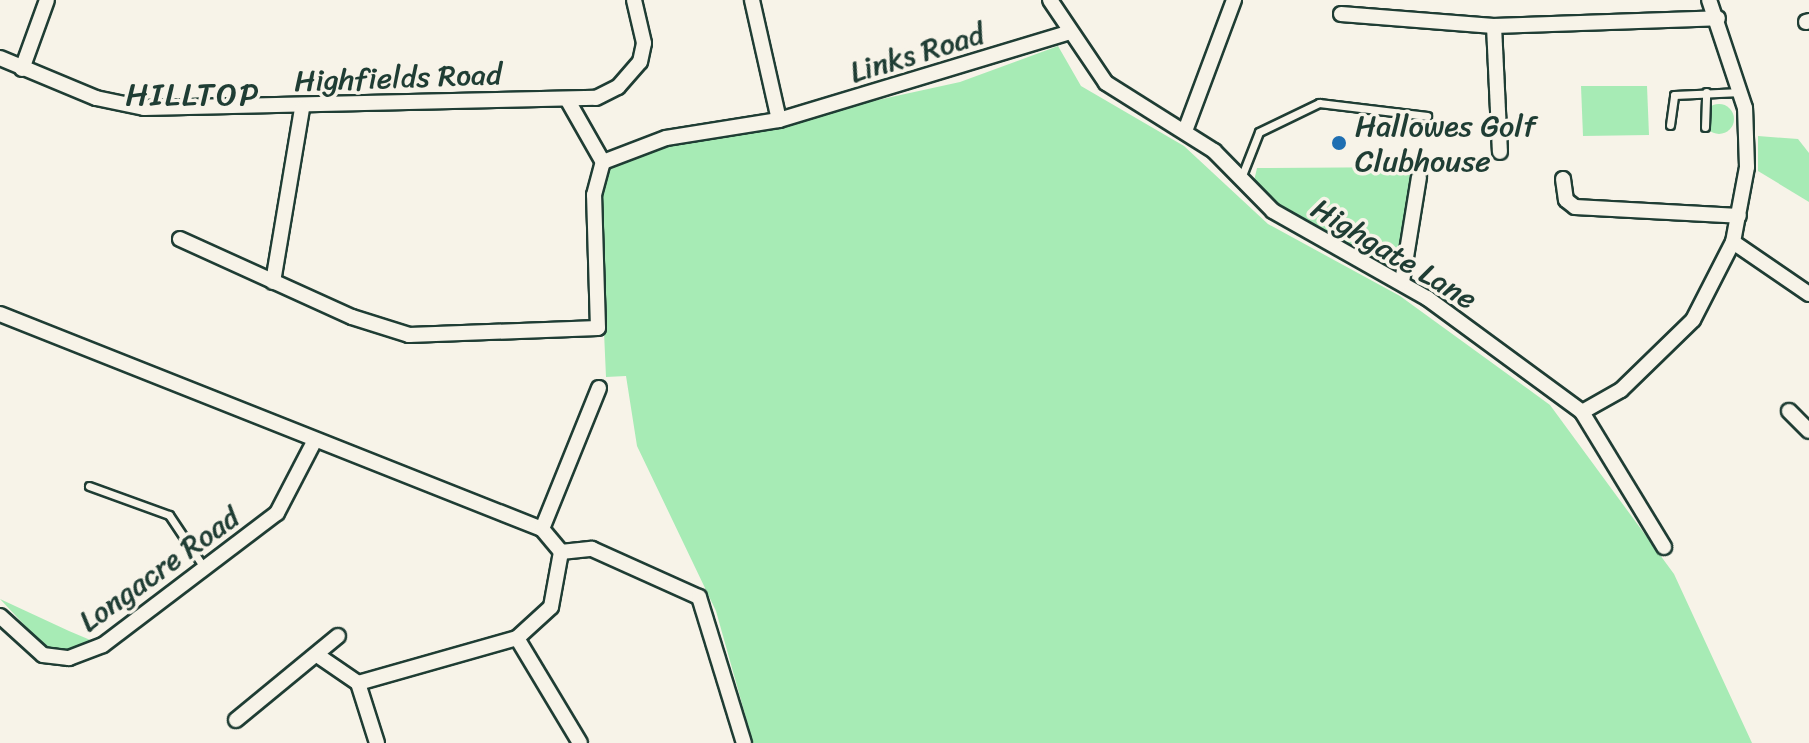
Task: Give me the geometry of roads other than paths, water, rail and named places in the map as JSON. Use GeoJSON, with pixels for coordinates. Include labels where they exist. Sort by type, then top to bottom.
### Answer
{"type":"FeatureCollection","features":[{"type":"Feature","properties":{"kind":"street"},"geometry":{"type":"LineString","coordinates":[[22,69],[47,0]]}},
{"type":"Feature","properties":{"kind":"street","name":"Highfields Road"},"geometry":{"type":"LineString","coordinates":[[0,58],[22,69],[144,108],[302,108],[567,99],[609,93],[640,62],[644,43],[634,0]]}},
{"type":"Feature","properties":{"kind":"street"},"geometry":{"type":"LineString","coordinates":[[752,0],[779,120]]}},
{"type":"Feature","properties":{"kind":"street","name":"Highgate Lane"},"geometry":{"type":"LineString","coordinates":[[1050,0],[1097,76],[1185,131],[1292,224],[1402,282],[1582,412],[1664,547]]}},
{"type":"Feature","properties":{"kind":"street"},"geometry":{"type":"LineString","coordinates":[[1185,131],[1234,0]]}},
{"type":"Feature","properties":{"kind":"street"},"geometry":{"type":"LineString","coordinates":[[1582,412],[1621,390],[1693,320],[1733,242],[1747,167],[1742,92],[1709,0]]}},
{"type":"Feature","properties":{"kind":"street"},"geometry":{"type":"LineString","coordinates":[[1341,14],[1494,26],[1718,18]]}},
{"type":"Feature","properties":{"kind":"street"},"geometry":{"type":"LineString","coordinates":[[1494,26],[1500,152]]}},
{"type":"Feature","properties":{"kind":"street","name":"Links Road"},"geometry":{"type":"LineString","coordinates":[[603,162],[666,138],[779,120],[1070,32]]}},
{"type":"Feature","properties":{"kind":"street"},"geometry":{"type":"LineString","coordinates":[[180,239],[273,282],[409,335],[598,328],[594,195],[603,162],[567,99]]}},
{"type":"Feature","properties":{"kind":"street"},"geometry":{"type":"LineString","coordinates":[[273,282],[302,108]]}},
{"type":"Feature","properties":{"kind":"street"},"geometry":{"type":"LineString","coordinates":[[1402,282],[1419,177]]}},
{"type":"Feature","properties":{"kind":"street"},"geometry":{"type":"LineString","coordinates":[[1563,179],[1566,200],[1575,207],[1739,216]]}},
{"type":"Feature","properties":{"kind":"street"},"geometry":{"type":"LineString","coordinates":[[1733,242],[1809,294]]}},
{"type":"Feature","properties":{"kind":"street"},"geometry":{"type":"LineString","coordinates":[[0,314],[542,529],[561,552],[551,607],[517,638],[358,683]]}},
{"type":"Feature","properties":{"kind":"street"},"geometry":{"type":"LineString","coordinates":[[542,529],[599,388]]}},
{"type":"Feature","properties":{"kind":"street"},"geometry":{"type":"LineString","coordinates":[[1789,411],[1809,431]]}},
{"type":"Feature","properties":{"kind":"street","name":"Longacre Road"},"geometry":{"type":"LineString","coordinates":[[0,616],[30,648],[69,658],[103,645],[277,513],[315,440]]}},
{"type":"Feature","properties":{"kind":"street"},"geometry":{"type":"LineString","coordinates":[[561,552],[592,549],[699,597],[744,743]]}},
{"type":"Feature","properties":{"kind":"street"},"geometry":{"type":"LineString","coordinates":[[236,720],[320,657],[338,636]]}},
{"type":"Feature","properties":{"kind":"street"},"geometry":{"type":"LineString","coordinates":[[517,638],[580,743]]}},
{"type":"Feature","properties":{"kind":"street"},"geometry":{"type":"LineString","coordinates":[[320,657],[358,683],[377,743]]}},
{"type":"Feature","properties":{"kind":"lane"},"geometry":{"type":"LineString","coordinates":[[1705,127],[1706,92]]}},
{"type":"Feature","properties":{"kind":"lane"},"geometry":{"type":"LineString","coordinates":[[1670,125],[1674,95],[1742,92]]}},
{"type":"Feature","properties":{"kind":"lane"},"geometry":{"type":"LineString","coordinates":[[1241,178],[1259,132],[1319,103],[1427,116]]}},
{"type":"Feature","properties":{"kind":"lane"},"geometry":{"type":"LineString","coordinates":[[89,486],[169,515],[206,569]]}},
{"type":"Feature","properties":{"kind":"place","name":"Hallowes Golf Clubhouse"},"geometry":{"type":"Point","coordinates":[1339,143]}},
{"type":"Feature","properties":{"kind":"district","name":"HILLTOP"},"geometry":{"type":"Point","coordinates":[193,95]}}]}
